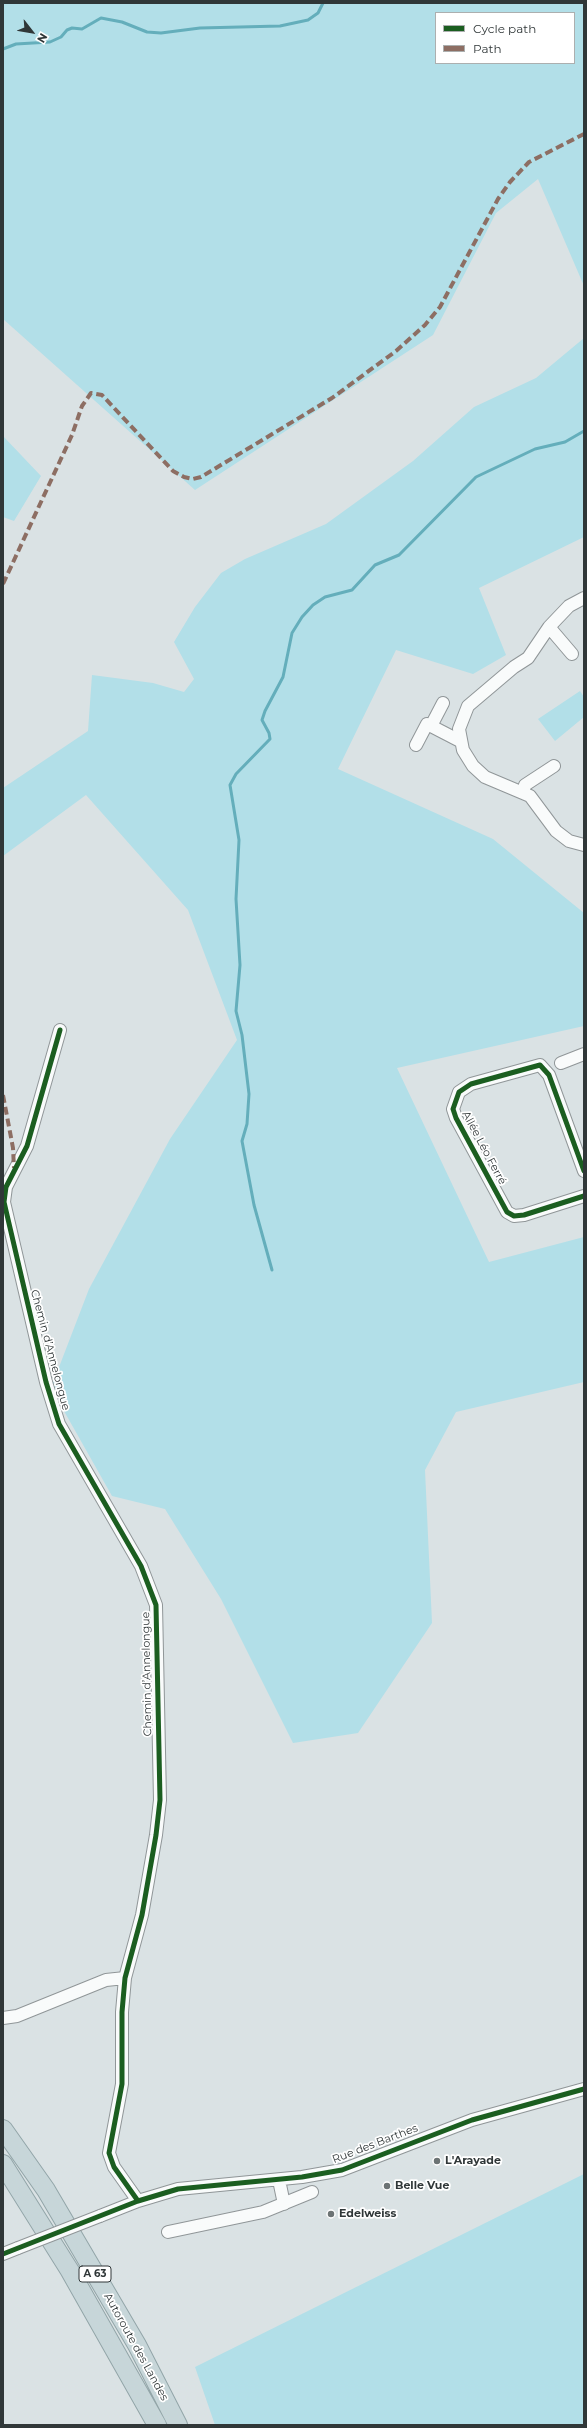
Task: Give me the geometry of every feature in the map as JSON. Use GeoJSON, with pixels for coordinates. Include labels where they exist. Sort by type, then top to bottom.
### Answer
{"type":"FeatureCollection","features":[{"type":"Feature","properties":{"kind":"highway","name":"Autoroute des Landes"},"geometry":{"type":"LineString","coordinates":[[3,2129],[46,2190],[137,2345],[178,2425]]}},
{"type":"Feature","properties":{"kind":"highway","name":"Autoroute des Landes"},"geometry":{"type":"LineString","coordinates":[[3,2164],[70,2271],[156,2425]]}},
{"type":"Feature","properties":{"kind":"street"},"geometry":{"type":"LineString","coordinates":[[584,598],[569,606],[549,627],[528,658],[514,667],[468,706],[459,730],[460,741],[473,766],[485,777],[530,796],[556,831],[569,842],[584,845]]}},
{"type":"Feature","properties":{"kind":"street"},"geometry":{"type":"LineString","coordinates":[[549,627],[572,654]]}},
{"type":"Feature","properties":{"kind":"street"},"geometry":{"type":"LineString","coordinates":[[431,726],[443,703]]}},
{"type":"Feature","properties":{"kind":"street"},"geometry":{"type":"LineString","coordinates":[[416,745],[427,724],[460,741]]}},
{"type":"Feature","properties":{"kind":"street"},"geometry":{"type":"LineString","coordinates":[[523,793],[525,785],[554,766]]}},
{"type":"Feature","properties":{"kind":"street","name":"Chemin d’Annelongue"},"geometry":{"type":"LineString","coordinates":[[60,1030],[27,1146],[6,1187],[4,1202],[44,1374],[59,1424],[141,1566],[156,1605],[160,1800],[156,1835],[142,1915],[125,1978],[122,2012],[122,2084],[109,2153],[114,2167],[138,2201]]}},
{"type":"Feature","properties":{"kind":"street"},"geometry":{"type":"LineString","coordinates":[[561,1063],[584,1054]]}},
{"type":"Feature","properties":{"kind":"street","name":"Allée Léo Ferré"},"geometry":{"type":"LineString","coordinates":[[584,1170],[549,1075],[540,1065],[471,1084],[459,1092],[453,1109],[456,1118],[507,1212],[514,1216],[524,1216],[584,1196]]}},
{"type":"Feature","properties":{"kind":"street"},"geometry":{"type":"LineString","coordinates":[[3,2018],[17,2016],[106,1980],[125,1978]]}},
{"type":"Feature","properties":{"kind":"street","name":"Rue des Barthes"},"geometry":{"type":"LineString","coordinates":[[3,2254],[138,2201],[178,2189],[279,2180],[342,2170],[472,2120],[584,2089]]}},
{"type":"Feature","properties":{"kind":"street"},"geometry":{"type":"LineString","coordinates":[[279,2180],[284,2204]]}},
{"type":"Feature","properties":{"kind":"street"},"geometry":{"type":"LineString","coordinates":[[168,2232],[263,2212],[312,2192]]}},
{"type":"Feature","properties":{"kind":"shaded area"},"geometry":{"type":"Polygon","coordinates":[[[3,3],[584,3],[584,286],[538,179],[496,213],[433,335],[195,490],[3,319],[3,3]]]}},
{"type":"Feature","properties":{"kind":"shaded area"},"geometry":{"type":"Polygon","coordinates":[[[584,338],[584,537],[479,588],[506,655],[473,674],[396,650],[338,769],[493,839],[584,913],[584,1026],[397,1068],[489,1262],[584,1237],[584,1382],[456,1412],[425,1470],[432,1623],[358,1733],[293,1743],[221,1599],[165,1509],[112,1496],[51,1388],[89,1289],[170,1139],[237,1040],[188,910],[86,795],[3,856],[3,788],[88,731],[92,675],[153,683],[184,692],[194,679],[174,642],[195,607],[221,573],[245,559],[326,524],[413,461],[474,407],[536,378],[584,338]]]}},
{"type":"Feature","properties":{"kind":"shaded area"},"geometry":{"type":"Polygon","coordinates":[[[3,436],[41,476],[14,521],[3,517],[3,436]]]}},
{"type":"Feature","properties":{"kind":"shaded area"},"geometry":{"type":"Polygon","coordinates":[[[580,691],[584,697],[584,717],[555,741],[538,719],[580,691]]]}},
{"type":"Feature","properties":{"kind":"shaded area"},"geometry":{"type":"Polygon","coordinates":[[[584,2174],[584,2425],[215,2425],[195,2367],[584,2174]]]}},
{"type":"Feature","properties":{"kind":"waterway"},"geometry":{"type":"LineString","coordinates":[[3,49],[16,44],[50,42],[61,37],[67,30],[72,28],[82,29],[101,18],[122,22],[147,32],[161,33],[200,28],[280,26],[308,20],[318,13],[323,3]]}},
{"type":"Feature","properties":{"kind":"waterway"},"geometry":{"type":"LineString","coordinates":[[272,1270],[254,1205],[242,1141],[247,1124],[249,1094],[242,1035],[236,1011],[240,965],[236,899],[239,840],[230,785],[236,774],[270,739],[269,733],[262,720],[265,711],[283,677],[292,633],[302,617],[313,605],[325,597],[352,590],[375,565],[399,555],[476,477],[535,449],[565,442],[584,431]]}},
{"type":"Feature","properties":{"kind":"marked path"},"geometry":{"type":"LineString","coordinates":[[3,584],[72,435],[82,406],[91,393],[102,395],[173,471],[184,477],[193,479],[201,477],[332,398],[396,351],[425,325],[440,307],[498,199],[510,182],[529,162],[584,134]]}},
{"type":"Feature","properties":{"kind":"marked path"},"geometry":{"type":"LineString","coordinates":[[3,1095],[13,1148],[14,1168]]}},
{"type":"Feature","properties":{"kind":"cycle path"},"geometry":{"type":"LineString","coordinates":[[60,1030],[27,1146],[6,1187],[4,1202],[46,1382],[59,1424],[141,1566],[156,1605],[160,1800],[156,1835],[142,1915],[125,1978],[122,2012],[122,2084],[109,2153],[114,2167],[138,2201]]}},
{"type":"Feature","properties":{"kind":"cycle path"},"geometry":{"type":"LineString","coordinates":[[584,1171],[549,1075],[540,1065],[471,1084],[459,1092],[453,1109],[456,1118],[507,1212],[514,1216],[524,1215],[584,1196]]}},
{"type":"Feature","properties":{"kind":"cycle path"},"geometry":{"type":"LineString","coordinates":[[3,2254],[138,2201],[178,2189],[302,2177],[342,2170],[472,2120],[584,2089]]}},
{"type":"Feature","properties":{"kind":"place","name":"L'Arayade"},"geometry":{"type":"Point","coordinates":[437,2161]}},
{"type":"Feature","properties":{"kind":"place","name":"Belle Vue"},"geometry":{"type":"Point","coordinates":[387,2186]}},
{"type":"Feature","properties":{"kind":"place","name":"Edelweiss"},"geometry":{"type":"Point","coordinates":[331,2214]}}]}
